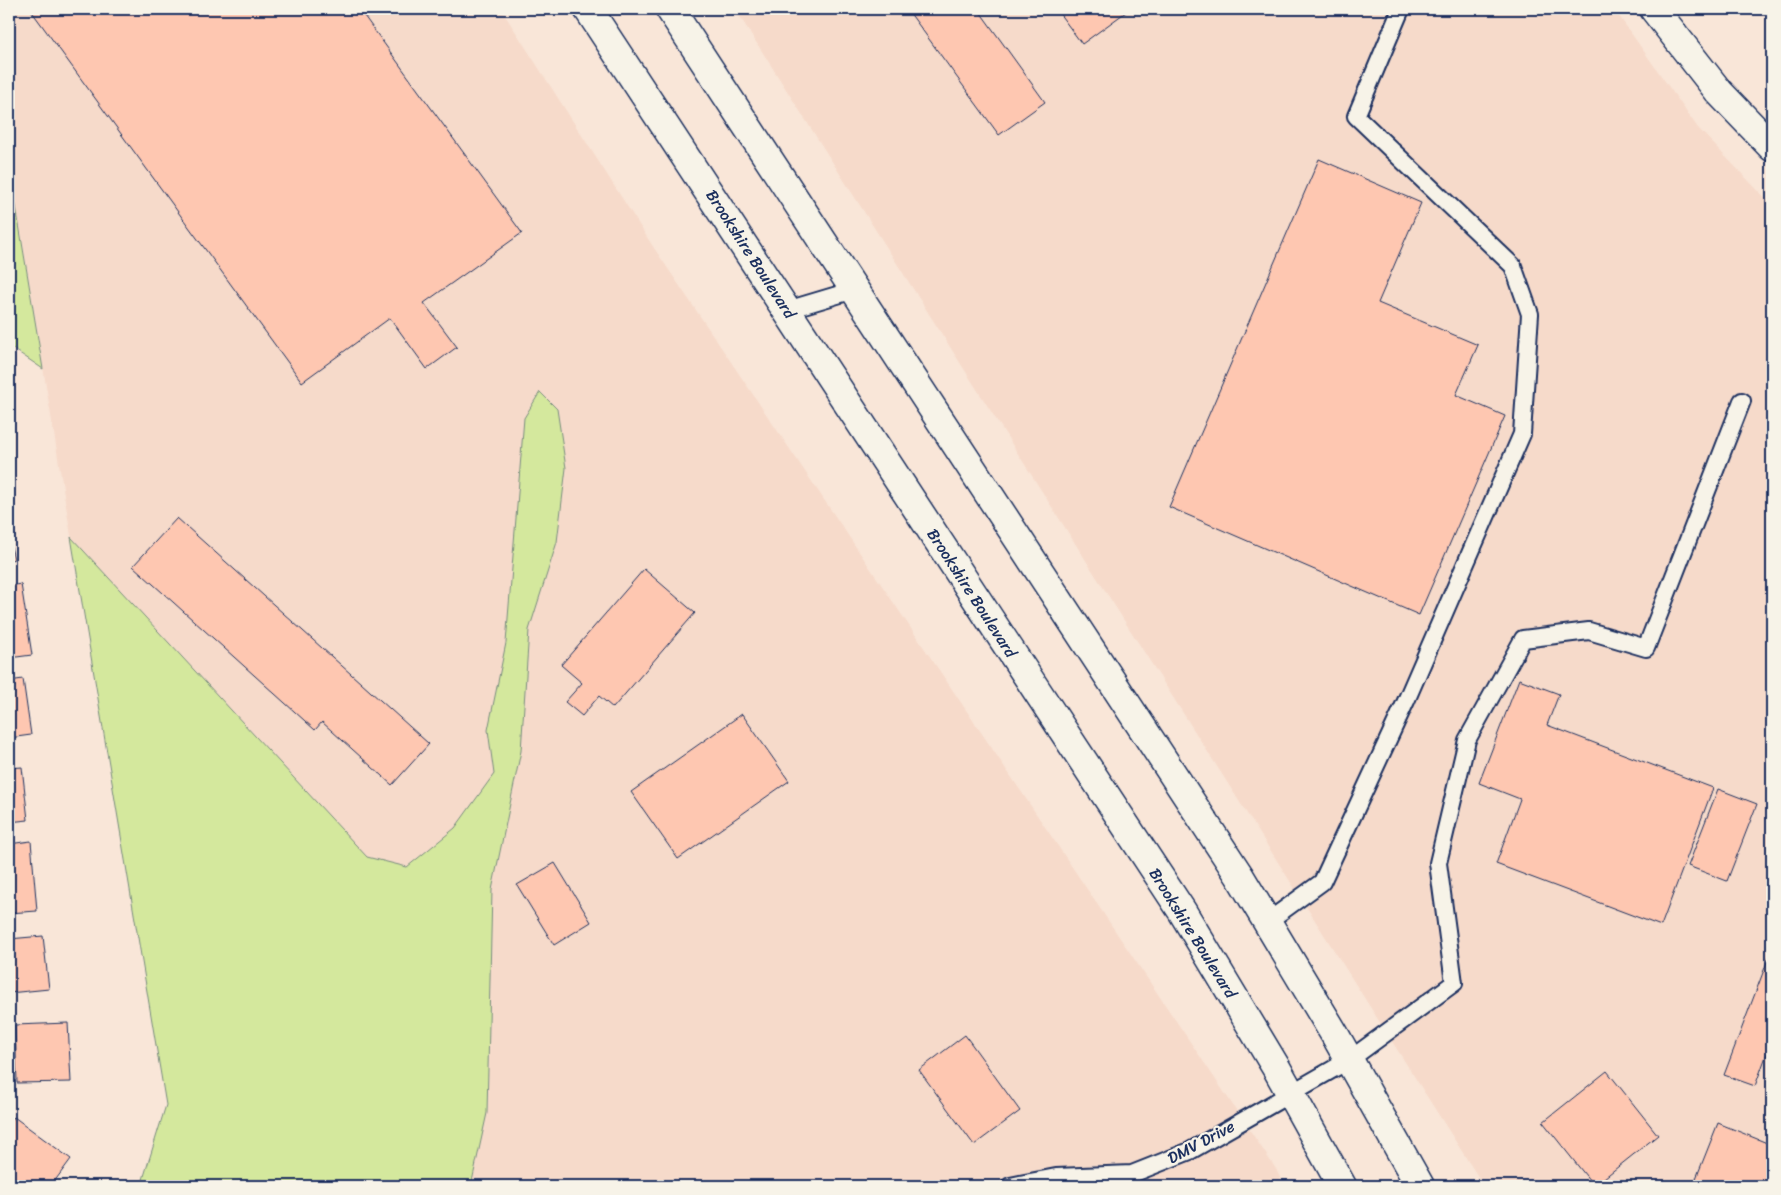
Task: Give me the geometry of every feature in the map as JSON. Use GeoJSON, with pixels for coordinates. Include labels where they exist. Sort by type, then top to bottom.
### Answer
{"type":"FeatureCollection","features":[{"type":"Feature","properties":{"kind":"main road","name":"Brookshire Boulevard"},"geometry":{"type":"LineString","coordinates":[[588,9],[1182,911],[1290,1092],[1342,1186]]}},
{"type":"Feature","properties":{"kind":"main road"},"geometry":{"type":"LineString","coordinates":[[670,9],[1239,875],[1349,1060],[1420,1186]]}},
{"type":"Feature","properties":{"kind":"main road"},"geometry":{"type":"LineString","coordinates":[[1654,9],[1719,92],[1772,146]]}},
{"type":"Feature","properties":{"kind":"lane"},"geometry":{"type":"LineString","coordinates":[[1267,922],[1322,882],[1406,701],[1522,434],[1530,314],[1513,266],[1356,116],[1401,9]]}},
{"type":"Feature","properties":{"kind":"lane"},"geometry":{"type":"LineString","coordinates":[[787,310],[854,290]]}},
{"type":"Feature","properties":{"kind":"lane","name":"DMV Drive"},"geometry":{"type":"LineString","coordinates":[[1010,1186],[1056,1177],[1132,1174],[1190,1151],[1290,1092],[1349,1060],[1454,983],[1438,863],[1467,740],[1523,639],[1588,631],[1646,648],[1742,401]]}},
{"type":"Feature","properties":{"kind":"shaded area"},"geometry":{"type":"Polygon","coordinates":[[[9,9],[501,9],[652,245],[1276,1169],[1284,1186],[143,1186],[166,1105],[9,164],[9,9]]]}},
{"type":"Feature","properties":{"kind":"shaded area"},"geometry":{"type":"Polygon","coordinates":[[[735,9],[1614,9],[1698,128],[1772,205],[1772,1186],[1484,1186],[735,9]]]}},
{"type":"Feature","properties":{"kind":"green space"},"geometry":{"type":"Polygon","coordinates":[[[9,164],[43,369],[9,346],[9,164]]]}},
{"type":"Feature","properties":{"kind":"green space"},"geometry":{"type":"Polygon","coordinates":[[[540,392],[557,409],[566,468],[557,542],[529,630],[521,751],[492,890],[487,1113],[471,1186],[141,1186],[166,1105],[71,537],[367,857],[407,867],[455,828],[494,774],[488,730],[506,643],[524,418],[540,392]]]}},
{"type":"Feature","properties":{"kind":"building"},"geometry":{"type":"Polygon","coordinates":[[[30,9],[359,9],[522,233],[424,303],[457,347],[427,369],[390,318],[302,382],[30,9]]]}},
{"type":"Feature","properties":{"kind":"building"},"geometry":{"type":"Polygon","coordinates":[[[907,9],[978,9],[1045,102],[999,135],[907,9]]]}},
{"type":"Feature","properties":{"kind":"building"},"geometry":{"type":"Polygon","coordinates":[[[1056,9],[1130,9],[1082,44],[1056,9]]]}},
{"type":"Feature","properties":{"kind":"building"},"geometry":{"type":"Polygon","coordinates":[[[1319,159],[1421,203],[1378,303],[1478,345],[1456,395],[1505,416],[1419,615],[1169,507],[1319,159]]]}},
{"type":"Feature","properties":{"kind":"building"},"geometry":{"type":"Polygon","coordinates":[[[177,518],[429,744],[392,785],[322,722],[315,730],[133,566],[177,518]]]}},
{"type":"Feature","properties":{"kind":"building"},"geometry":{"type":"Polygon","coordinates":[[[9,538],[14,559],[9,561],[9,538]]]}},
{"type":"Feature","properties":{"kind":"building"},"geometry":{"type":"Polygon","coordinates":[[[644,569],[695,613],[613,708],[599,696],[582,716],[565,702],[582,683],[561,665],[644,569]]]}},
{"type":"Feature","properties":{"kind":"building"},"geometry":{"type":"Polygon","coordinates":[[[21,584],[32,655],[9,658],[9,586],[21,584]]]}},
{"type":"Feature","properties":{"kind":"building"},"geometry":{"type":"Polygon","coordinates":[[[23,679],[31,735],[9,738],[9,681],[23,679]]]}},
{"type":"Feature","properties":{"kind":"building"},"geometry":{"type":"Polygon","coordinates":[[[1519,679],[1559,694],[1547,725],[1713,788],[1661,926],[1496,864],[1520,799],[1479,783],[1519,679]]]}},
{"type":"Feature","properties":{"kind":"building"},"geometry":{"type":"Polygon","coordinates":[[[742,714],[789,781],[678,859],[631,792],[742,714]]]}},
{"type":"Feature","properties":{"kind":"building"},"geometry":{"type":"Polygon","coordinates":[[[22,767],[28,820],[9,822],[9,768],[22,767]]]}},
{"type":"Feature","properties":{"kind":"building"},"geometry":{"type":"Polygon","coordinates":[[[1718,789],[1757,804],[1727,881],[1688,866],[1718,789]]]}},
{"type":"Feature","properties":{"kind":"building"},"geometry":{"type":"Polygon","coordinates":[[[31,841],[37,911],[9,913],[9,844],[31,841]]]}},
{"type":"Feature","properties":{"kind":"building"},"geometry":{"type":"Polygon","coordinates":[[[555,863],[591,922],[554,945],[517,885],[555,863]]]}},
{"type":"Feature","properties":{"kind":"building"},"geometry":{"type":"Polygon","coordinates":[[[43,936],[49,989],[9,993],[9,939],[43,936]]]}},
{"type":"Feature","properties":{"kind":"building"},"geometry":{"type":"Polygon","coordinates":[[[1772,949],[1772,1040],[1755,1086],[1724,1075],[1772,949]]]}},
{"type":"Feature","properties":{"kind":"building"},"geometry":{"type":"Polygon","coordinates":[[[68,1023],[71,1082],[17,1083],[15,1025],[68,1023]]]}},
{"type":"Feature","properties":{"kind":"building"},"geometry":{"type":"Polygon","coordinates":[[[965,1035],[1020,1111],[974,1145],[919,1070],[965,1035]]]}},
{"type":"Feature","properties":{"kind":"building"},"geometry":{"type":"Polygon","coordinates":[[[1607,1071],[1658,1135],[1594,1186],[1543,1122],[1607,1071]]]}},
{"type":"Feature","properties":{"kind":"building"},"geometry":{"type":"Polygon","coordinates":[[[14,1117],[71,1159],[51,1186],[9,1186],[9,1123],[14,1117]]]}},
{"type":"Feature","properties":{"kind":"building"},"geometry":{"type":"Polygon","coordinates":[[[1718,1123],[1772,1145],[1772,1174],[1767,1186],[1693,1186],[1718,1123]]]}}]}
